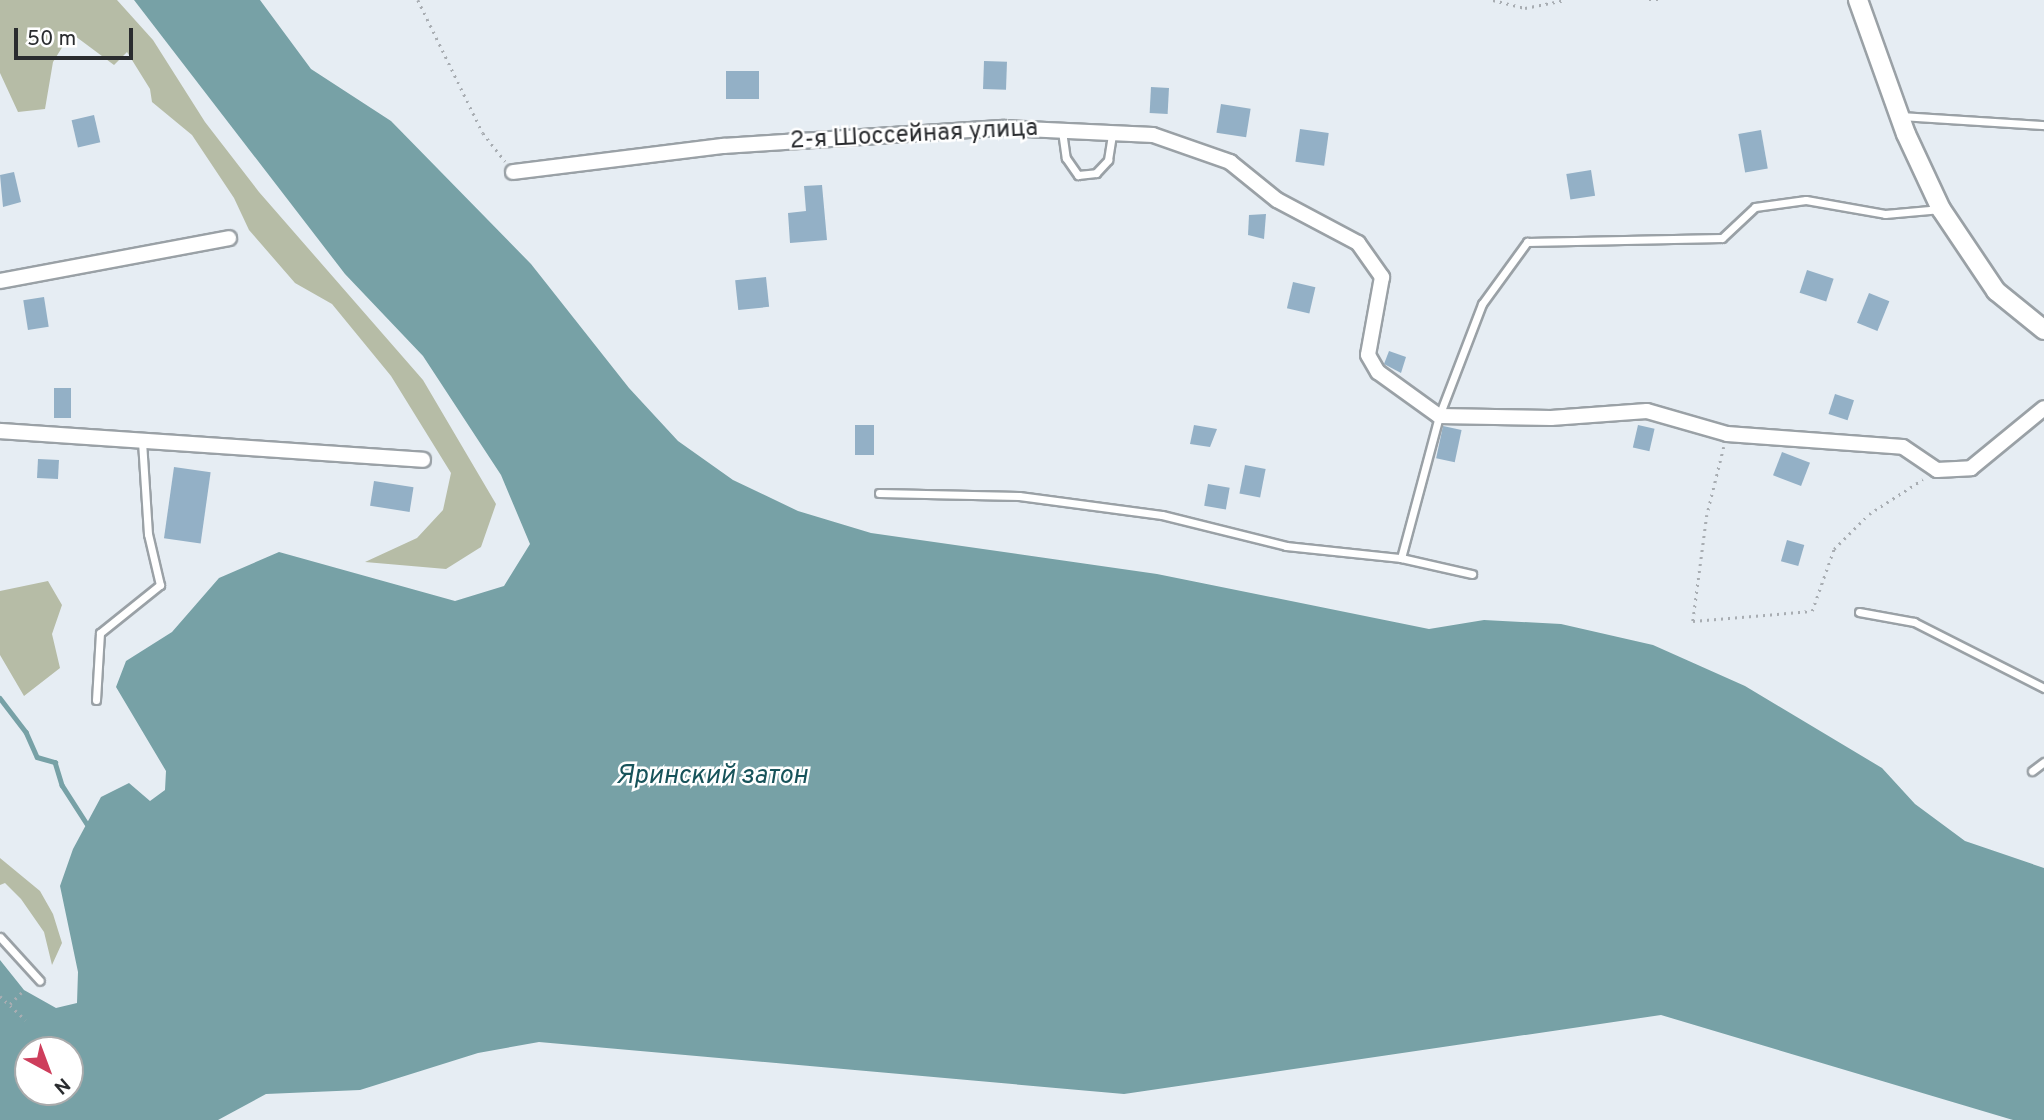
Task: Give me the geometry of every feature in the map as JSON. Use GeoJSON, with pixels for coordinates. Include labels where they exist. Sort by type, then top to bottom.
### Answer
{"type":"FeatureCollection","features":[{"type":"Feature","properties":{"kind":"street"},"geometry":{"type":"LineString","coordinates":[[1858,0],[1900,116],[1941,209],[1996,292],[2044,330]]}},
{"type":"Feature","properties":{"kind":"street","name":"2-я Шоссейная улица"},"geometry":{"type":"LineString","coordinates":[[513,172],[723,146],[1004,128],[1153,135],[1230,162],[1277,200],[1358,243],[1382,277],[1368,355],[1378,372],[1439,416]]}},
{"type":"Feature","properties":{"kind":"street"},"geometry":{"type":"LineString","coordinates":[[0,281],[229,238]]}},
{"type":"Feature","properties":{"kind":"street"},"geometry":{"type":"LineString","coordinates":[[1439,416],[1551,418],[1647,411],[1727,434],[1903,447],[1937,470],[1970,468],[2044,408]]}},
{"type":"Feature","properties":{"kind":"street"},"geometry":{"type":"LineString","coordinates":[[0,431],[423,460]]}},
{"type":"Feature","properties":{"kind":"lane"},"geometry":{"type":"LineString","coordinates":[[1900,116],[2044,125]]}},
{"type":"Feature","properties":{"kind":"lane"},"geometry":{"type":"LineString","coordinates":[[1062,130],[1066,158],[1078,175],[1096,173],[1108,160],[1112,133]]}},
{"type":"Feature","properties":{"kind":"lane"},"geometry":{"type":"LineString","coordinates":[[1401,558],[1439,416],[1482,304],[1527,242],[1722,238],[1755,208],[1806,200],[1885,214],[1941,209]]}},
{"type":"Feature","properties":{"kind":"lane"},"geometry":{"type":"LineString","coordinates":[[96,701],[100,633],[160,585],[148,534],[142,440]]}},
{"type":"Feature","properties":{"kind":"lane"},"geometry":{"type":"LineString","coordinates":[[879,493],[1018,496],[1162,515],[1286,546],[1401,558],[1472,574]]}},
{"type":"Feature","properties":{"kind":"lane"},"geometry":{"type":"LineString","coordinates":[[1859,612],[1914,622],[2044,688]]}},
{"type":"Feature","properties":{"kind":"lane"},"geometry":{"type":"LineString","coordinates":[[2032,771],[2044,762]]}},
{"type":"Feature","properties":{"kind":"lane"},"geometry":{"type":"LineString","coordinates":[[0,937],[40,981]]}},
{"type":"Feature","properties":{"kind":"path"},"geometry":{"type":"LineString","coordinates":[[418,0],[483,133],[513,172]]}},
{"type":"Feature","properties":{"kind":"path"},"geometry":{"type":"LineString","coordinates":[[1493,0],[1525,8],[1565,0]]}},
{"type":"Feature","properties":{"kind":"path"},"geometry":{"type":"LineString","coordinates":[[1649,0],[1663,0]]}},
{"type":"Feature","properties":{"kind":"path"},"geometry":{"type":"LineString","coordinates":[[1727,434],[1707,514],[1693,621],[1812,611],[1834,549],[1868,513],[1937,470]]}},
{"type":"Feature","properties":{"kind":"path"},"geometry":{"type":"LineString","coordinates":[[10,1004],[24,990]]}},
{"type":"Feature","properties":{"kind":"path"},"geometry":{"type":"LineString","coordinates":[[0,996],[26,1020]]}},
{"type":"Feature","properties":{"kind":"green space"},"geometry":{"type":"Polygon","coordinates":[[[0,0],[117,0],[153,40],[205,122],[259,192],[423,380],[496,504],[481,547],[446,569],[365,562],[417,538],[443,510],[451,473],[391,376],[332,304],[295,283],[249,230],[234,198],[192,135],[152,102],[150,89],[127,52],[114,65],[71,33],[53,62],[45,109],[18,112],[0,73],[0,0]]]}},
{"type":"Feature","properties":{"kind":"green space"},"geometry":{"type":"Polygon","coordinates":[[[48,581],[62,605],[52,634],[60,668],[24,696],[0,655],[0,591],[48,581]]]}},
{"type":"Feature","properties":{"kind":"green space"},"geometry":{"type":"Polygon","coordinates":[[[0,858],[40,891],[53,914],[62,943],[52,965],[44,932],[21,899],[5,883],[0,885],[0,858]]]}},
{"type":"Feature","properties":{"kind":"water","name":"Яринский затон"},"geometry":{"type":"Polygon","coordinates":[[[134,0],[260,0],[311,69],[391,121],[531,264],[629,388],[678,441],[733,480],[798,511],[871,533],[1157,574],[1429,629],[1484,620],[1561,624],[1653,645],[1745,686],[1882,768],[1915,804],[1965,841],[2044,868],[2044,1120],[2013,1120],[1661,1015],[1124,1094],[539,1042],[478,1053],[360,1090],[266,1094],[218,1120],[0,1120],[0,960],[24,990],[56,1008],[77,1003],[78,972],[60,886],[73,849],[101,797],[129,783],[150,801],[165,790],[166,771],[116,687],[126,661],[172,632],[219,578],[279,552],[455,601],[504,586],[530,544],[501,475],[423,356],[345,274],[134,0]]]}},
{"type":"Feature","properties":{"kind":"building"},"geometry":{"type":"Polygon","coordinates":[[[984,61],[1007,62],[1006,90],[983,89],[984,61]]]}},
{"type":"Feature","properties":{"kind":"building"},"geometry":{"type":"Polygon","coordinates":[[[726,71],[759,71],[759,99],[726,99],[726,71]]]}},
{"type":"Feature","properties":{"kind":"building"},"geometry":{"type":"Polygon","coordinates":[[[1151,87],[1169,88],[1168,114],[1150,113],[1151,87]]]}},
{"type":"Feature","properties":{"kind":"building"},"geometry":{"type":"Polygon","coordinates":[[[1221,104],[1251,109],[1246,137],[1216,133],[1221,104]]]}},
{"type":"Feature","properties":{"kind":"building"},"geometry":{"type":"Polygon","coordinates":[[[94,115],[100,142],[78,147],[72,120],[94,115]]]}},
{"type":"Feature","properties":{"kind":"building"},"geometry":{"type":"Polygon","coordinates":[[[1300,129],[1329,133],[1324,166],[1295,162],[1300,129]]]}},
{"type":"Feature","properties":{"kind":"building"},"geometry":{"type":"Polygon","coordinates":[[[1761,130],[1768,168],[1745,172],[1738,134],[1761,130]]]}},
{"type":"Feature","properties":{"kind":"building"},"geometry":{"type":"Polygon","coordinates":[[[1591,170],[1595,196],[1570,200],[1566,174],[1591,170]]]}},
{"type":"Feature","properties":{"kind":"building"},"geometry":{"type":"Polygon","coordinates":[[[14,172],[21,202],[3,207],[0,175],[14,172]]]}},
{"type":"Feature","properties":{"kind":"building"},"geometry":{"type":"Polygon","coordinates":[[[822,185],[827,240],[790,243],[788,213],[806,211],[804,186],[822,185]]]}},
{"type":"Feature","properties":{"kind":"building"},"geometry":{"type":"Polygon","coordinates":[[[1266,214],[1264,239],[1248,235],[1249,215],[1266,214]]]}},
{"type":"Feature","properties":{"kind":"building"},"geometry":{"type":"Polygon","coordinates":[[[1807,270],[1834,279],[1826,301],[1800,293],[1807,270]]]}},
{"type":"Feature","properties":{"kind":"building"},"geometry":{"type":"Polygon","coordinates":[[[766,277],[769,307],[738,310],[735,280],[766,277]]]}},
{"type":"Feature","properties":{"kind":"building"},"geometry":{"type":"Polygon","coordinates":[[[1293,282],[1315,287],[1309,313],[1287,308],[1293,282]]]}},
{"type":"Feature","properties":{"kind":"building"},"geometry":{"type":"Polygon","coordinates":[[[1869,293],[1889,301],[1877,331],[1857,323],[1869,293]]]}},
{"type":"Feature","properties":{"kind":"building"},"geometry":{"type":"Polygon","coordinates":[[[44,297],[49,327],[28,330],[23,300],[44,297]]]}},
{"type":"Feature","properties":{"kind":"building"},"geometry":{"type":"Polygon","coordinates":[[[1389,351],[1406,357],[1401,373],[1384,364],[1389,351]]]}},
{"type":"Feature","properties":{"kind":"building"},"geometry":{"type":"Polygon","coordinates":[[[54,388],[71,388],[71,418],[54,418],[54,388]]]}},
{"type":"Feature","properties":{"kind":"building"},"geometry":{"type":"Polygon","coordinates":[[[1835,394],[1854,400],[1848,420],[1829,414],[1835,394]]]}},
{"type":"Feature","properties":{"kind":"building"},"geometry":{"type":"Polygon","coordinates":[[[855,425],[874,425],[874,455],[855,455],[855,425]]]}},
{"type":"Feature","properties":{"kind":"building"},"geometry":{"type":"Polygon","coordinates":[[[1194,425],[1217,429],[1210,447],[1190,444],[1194,425]]]}},
{"type":"Feature","properties":{"kind":"building"},"geometry":{"type":"Polygon","coordinates":[[[1638,425],[1655,429],[1649,451],[1633,447],[1638,425]]]}},
{"type":"Feature","properties":{"kind":"building"},"geometry":{"type":"Polygon","coordinates":[[[1443,426],[1462,430],[1455,462],[1436,458],[1443,426]]]}},
{"type":"Feature","properties":{"kind":"building"},"geometry":{"type":"Polygon","coordinates":[[[1782,452],[1810,463],[1801,486],[1773,475],[1782,452]]]}},
{"type":"Feature","properties":{"kind":"building"},"geometry":{"type":"Polygon","coordinates":[[[38,459],[59,460],[58,479],[37,478],[38,459]]]}},
{"type":"Feature","properties":{"kind":"building"},"geometry":{"type":"Polygon","coordinates":[[[1245,465],[1266,469],[1260,497],[1239,493],[1245,465]]]}},
{"type":"Feature","properties":{"kind":"building"},"geometry":{"type":"Polygon","coordinates":[[[174,467],[211,472],[201,543],[164,538],[174,467]]]}},
{"type":"Feature","properties":{"kind":"building"},"geometry":{"type":"Polygon","coordinates":[[[374,481],[414,487],[410,512],[370,506],[374,481]]]}},
{"type":"Feature","properties":{"kind":"building"},"geometry":{"type":"Polygon","coordinates":[[[1208,484],[1230,488],[1226,509],[1204,506],[1208,484]]]}},
{"type":"Feature","properties":{"kind":"building"},"geometry":{"type":"Polygon","coordinates":[[[1787,540],[1804,545],[1798,566],[1781,561],[1787,540]]]}},
{"type":"Feature","properties":{"kind":"waterway"},"geometry":{"type":"LineString","coordinates":[[0,698],[26,732],[37,757],[55,762],[62,785],[87,824]]}}]}
